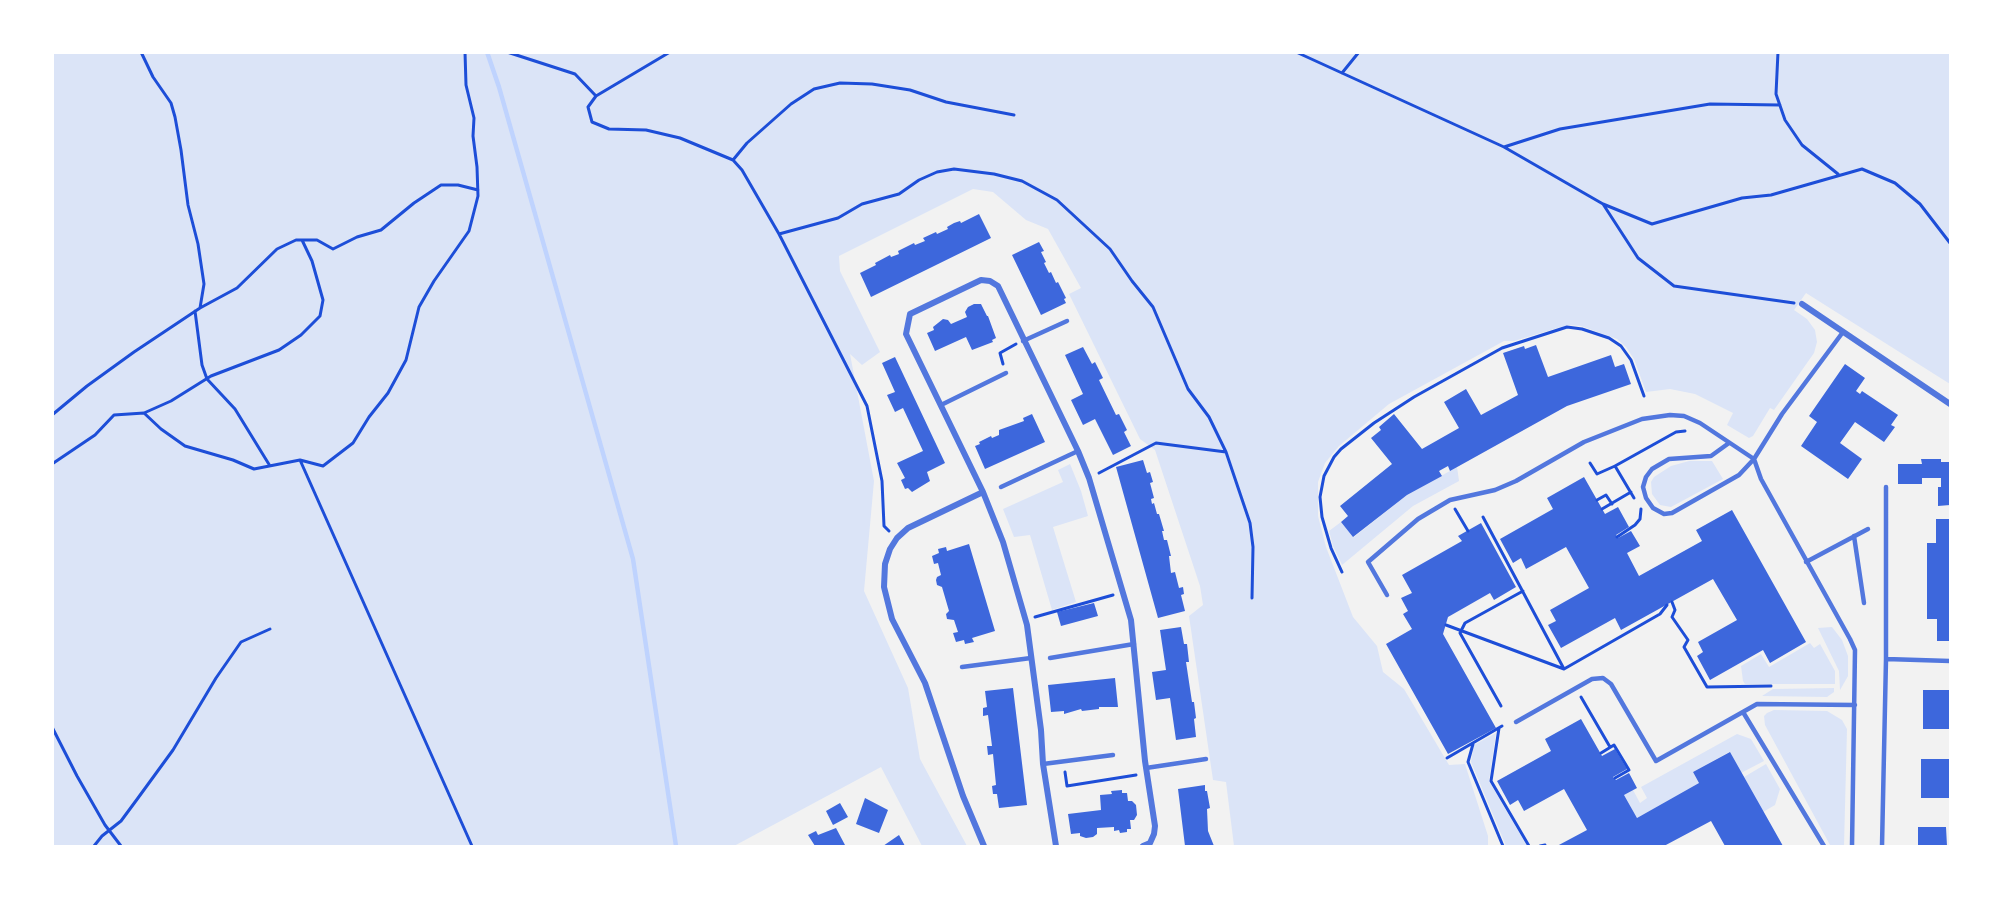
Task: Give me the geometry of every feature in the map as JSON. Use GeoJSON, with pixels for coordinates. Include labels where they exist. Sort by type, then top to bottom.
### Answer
{"type":"FeatureCollection","features":[{"type":"Feature","properties":{"kind":"street"},"geometry":{"type":"LineString","coordinates":[[1056,846],[1025,620],[1003,542],[983,492],[906,334],[910,314],[981,280],[990,281],[998,286],[1078,451],[1089,478],[1123,592],[1131,620],[1154,834],[1150,843],[1143,846]]}},
{"type":"Feature","properties":{"kind":"street"},"geometry":{"type":"LineString","coordinates":[[1802,304],[1950,404]]}},
{"type":"Feature","properties":{"kind":"street"},"geometry":{"type":"LineString","coordinates":[[983,492],[908,528],[897,538],[885,564],[884,587],[892,619],[925,683],[963,796],[984,846]]}},
{"type":"Feature","properties":{"kind":"lane"},"geometry":{"type":"LineString","coordinates":[[1023,341],[1067,321]]}},
{"type":"Feature","properties":{"kind":"lane"},"geometry":{"type":"LineString","coordinates":[[1729,443],[1711,456],[1669,459],[1652,469],[1643,487],[1646,498],[1653,508],[1664,514],[1672,513],[1739,475],[1754,459],[1782,414],[1843,332]]}},
{"type":"Feature","properties":{"kind":"lane"},"geometry":{"type":"LineString","coordinates":[[941,405],[1006,374]]}},
{"type":"Feature","properties":{"kind":"lane"},"geometry":{"type":"LineString","coordinates":[[1387,595],[1368,562],[1418,519],[1450,500],[1495,490],[1516,481],[1584,442],[1655,416],[1684,416],[1700,423],[1754,459],[1761,479],[1855,650],[1852,846]]}},
{"type":"Feature","properties":{"kind":"lane"},"geometry":{"type":"LineString","coordinates":[[1001,487],[1078,451]]}},
{"type":"Feature","properties":{"kind":"lane"},"geometry":{"type":"LineString","coordinates":[[1882,846],[1886,659],[1886,487]]}},
{"type":"Feature","properties":{"kind":"lane"},"geometry":{"type":"LineString","coordinates":[[1806,562],[1868,529]]}},
{"type":"Feature","properties":{"kind":"lane"},"geometry":{"type":"LineString","coordinates":[[1854,536],[1864,603]]}},
{"type":"Feature","properties":{"kind":"lane"},"geometry":{"type":"LineString","coordinates":[[1050,658],[1134,644]]}},
{"type":"Feature","properties":{"kind":"lane"},"geometry":{"type":"LineString","coordinates":[[962,667],[1031,658]]}},
{"type":"Feature","properties":{"kind":"lane"},"geometry":{"type":"LineString","coordinates":[[1886,659],[1950,661]]}},
{"type":"Feature","properties":{"kind":"lane"},"geometry":{"type":"LineString","coordinates":[[1516,722],[1592,679],[1603,678],[1611,684],[1656,761],[1757,704],[1855,705]]}},
{"type":"Feature","properties":{"kind":"lane"},"geometry":{"type":"LineString","coordinates":[[1743,711],[1824,846]]}},
{"type":"Feature","properties":{"kind":"lane"},"geometry":{"type":"LineString","coordinates":[[1043,764],[1113,755]]}},
{"type":"Feature","properties":{"kind":"lane"},"geometry":{"type":"LineString","coordinates":[[1147,770],[1206,759]]}},
{"type":"Feature","properties":{"kind":"path"},"geometry":{"type":"LineString","coordinates":[[141,52],[153,77],[171,103],[175,117],[182,150],[188,205],[198,244],[204,284],[200,308]]}},
{"type":"Feature","properties":{"kind":"path"},"geometry":{"type":"LineString","coordinates":[[144,413],[185,447],[233,460],[254,469],[300,460],[323,466],[353,443],[369,417],[388,393],[406,360],[419,307],[469,231],[478,190],[473,136],[474,117],[466,85],[465,52]]}},
{"type":"Feature","properties":{"kind":"path"},"geometry":{"type":"LineString","coordinates":[[507,52],[575,74],[596,96]]}},
{"type":"Feature","properties":{"kind":"path"},"geometry":{"type":"LineString","coordinates":[[670,52],[596,96],[588,107],[592,122],[609,129],[646,130],[680,138],[733,160],[742,170],[779,234],[867,406],[882,481],[884,526],[897,538]]}},
{"type":"Feature","properties":{"kind":"path"},"geometry":{"type":"LineString","coordinates":[[1296,52],[1504,147],[1603,204],[1652,224],[1742,198],[1771,195],[1862,169],[1895,183],[1920,204],[1950,243]]}},
{"type":"Feature","properties":{"kind":"path"},"geometry":{"type":"LineString","coordinates":[[1342,73],[1359,52]]}},
{"type":"Feature","properties":{"kind":"path"},"geometry":{"type":"LineString","coordinates":[[1778,52],[1776,94],[1785,120],[1802,145],[1838,174]]}},
{"type":"Feature","properties":{"kind":"path"},"geometry":{"type":"LineString","coordinates":[[733,160],[747,143],[791,104],[814,89],[840,83],[872,84],[910,90],[946,102],[1014,115]]}},
{"type":"Feature","properties":{"kind":"path"},"geometry":{"type":"LineString","coordinates":[[1504,147],[1560,129],[1710,104],[1780,105]]}},
{"type":"Feature","properties":{"kind":"path"},"geometry":{"type":"LineString","coordinates":[[779,234],[838,218],[862,204],[899,194],[919,180],[937,172],[954,169],[994,174],[1022,181],[1057,200],[1110,249],[1131,281],[1153,307],[1188,389],[1209,417],[1226,452],[1250,523],[1253,546],[1252,598]]}},
{"type":"Feature","properties":{"kind":"path"},"geometry":{"type":"LineString","coordinates":[[52,415],[87,386],[195,311],[237,288],[278,249],[296,240],[317,240],[333,249],[357,237],[381,230],[414,203],[441,185],[458,185],[478,190]]}},
{"type":"Feature","properties":{"kind":"path"},"geometry":{"type":"LineString","coordinates":[[1603,204],[1638,258],[1674,286],[1802,304]]}},
{"type":"Feature","properties":{"kind":"path"},"geometry":{"type":"LineString","coordinates":[[52,464],[95,435],[114,415],[144,413],[171,401],[207,379],[279,350],[301,335],[320,315],[323,300],[312,261],[302,240]]}},
{"type":"Feature","properties":{"kind":"path"},"geometry":{"type":"LineString","coordinates":[[195,311],[202,365],[207,379],[235,409],[270,466]]}},
{"type":"Feature","properties":{"kind":"path"},"geometry":{"type":"LineString","coordinates":[[1342,572],[1331,548],[1322,517],[1320,497],[1324,476],[1341,449],[1374,423],[1414,397],[1502,348],[1567,327],[1582,329],[1609,338],[1621,346],[1631,360],[1644,396]]}},
{"type":"Feature","properties":{"kind":"path"},"geometry":{"type":"LineString","coordinates":[[1006,374],[1000,353],[1023,341]]}},
{"type":"Feature","properties":{"kind":"path"},"geometry":{"type":"LineString","coordinates":[[1590,463],[1597,474],[1676,432],[1685,431]]}},
{"type":"Feature","properties":{"kind":"path"},"geometry":{"type":"LineString","coordinates":[[1089,478],[1156,443],[1226,452]]}},
{"type":"Feature","properties":{"kind":"path"},"geometry":{"type":"LineString","coordinates":[[300,460],[472,846]]}},
{"type":"Feature","properties":{"kind":"path"},"geometry":{"type":"LineString","coordinates":[[1615,466],[1641,509],[1640,519],[1635,525],[1617,537]]}},
{"type":"Feature","properties":{"kind":"path"},"geometry":{"type":"LineString","coordinates":[[1602,509],[1631,492]]}},
{"type":"Feature","properties":{"kind":"path"},"geometry":{"type":"LineString","coordinates":[[1597,500],[1606,495],[1612,504]]}},
{"type":"Feature","properties":{"kind":"path"},"geometry":{"type":"LineString","coordinates":[[1450,500],[1468,531]]}},
{"type":"Feature","properties":{"kind":"path"},"geometry":{"type":"LineString","coordinates":[[1483,516],[1564,669]]}},
{"type":"Feature","properties":{"kind":"path"},"geometry":{"type":"LineString","coordinates":[[1501,706],[1460,633],[1465,623],[1523,591]]}},
{"type":"Feature","properties":{"kind":"path"},"geometry":{"type":"LineString","coordinates":[[1025,620],[1123,592]]}},
{"type":"Feature","properties":{"kind":"path"},"geometry":{"type":"LineString","coordinates":[[1672,602],[1675,610],[1672,617],[1688,640],[1684,647],[1707,687],[1771,686]]}},
{"type":"Feature","properties":{"kind":"path"},"geometry":{"type":"LineString","coordinates":[[1564,669],[1660,614],[1667,605]]}},
{"type":"Feature","properties":{"kind":"path"},"geometry":{"type":"LineString","coordinates":[[1446,624],[1564,669]]}},
{"type":"Feature","properties":{"kind":"path"},"geometry":{"type":"LineString","coordinates":[[94,846],[102,836],[121,821],[173,750],[216,678],[241,642],[270,629]]}},
{"type":"Feature","properties":{"kind":"path"},"geometry":{"type":"LineString","coordinates":[[1580,695],[1610,747]]}},
{"type":"Feature","properties":{"kind":"path"},"geometry":{"type":"LineString","coordinates":[[52,727],[77,777],[109,831],[121,846]]}},
{"type":"Feature","properties":{"kind":"path"},"geometry":{"type":"LineString","coordinates":[[1447,758],[1500,727],[1491,780],[1529,846]]}},
{"type":"Feature","properties":{"kind":"path"},"geometry":{"type":"LineString","coordinates":[[1473,744],[1468,762],[1503,846]]}},
{"type":"Feature","properties":{"kind":"path"},"geometry":{"type":"LineString","coordinates":[[1600,753],[1614,745],[1629,770],[1615,778]]}},
{"type":"Feature","properties":{"kind":"path"},"geometry":{"type":"LineString","coordinates":[[1063,761],[1067,786],[1147,770]]}},
{"type":"Feature","properties":{"kind":"shaded area"},"geometry":{"type":"Polygon","coordinates":[[[52,53],[1950,53],[1950,384],[1806,293],[1794,310],[1807,319],[1815,330],[1817,342],[1814,353],[1774,410],[1770,408],[1753,436],[1749,438],[1727,425],[1733,413],[1695,394],[1670,389],[1646,392],[1634,359],[1626,347],[1617,339],[1581,326],[1568,325],[1514,341],[1504,341],[1389,404],[1339,446],[1325,463],[1318,482],[1318,516],[1326,547],[1353,617],[1377,646],[1383,672],[1404,689],[1449,765],[1465,764],[1488,836],[1488,846],[1234,846],[1226,782],[1213,780],[1189,616],[1203,605],[1200,586],[1155,450],[1140,439],[1069,294],[1081,288],[1048,229],[1026,220],[993,192],[973,189],[839,256],[840,271],[880,352],[862,365],[850,354],[874,481],[864,591],[908,688],[920,759],[967,846],[922,846],[881,767],[734,846],[53,846],[52,53]]]}},
{"type":"Feature","properties":{"kind":"shaded area"},"geometry":{"type":"Polygon","coordinates":[[[1689,461],[1712,461],[1723,479],[1671,507],[1660,505],[1652,494],[1651,482],[1654,477],[1671,466],[1689,461]]]}},
{"type":"Feature","properties":{"kind":"shaded area"},"geometry":{"type":"Polygon","coordinates":[[[1070,464],[1088,516],[1053,527],[1076,602],[1052,610],[1030,535],[1014,537],[1003,509],[1063,482],[1058,470],[1070,464]]]}},
{"type":"Feature","properties":{"kind":"shaded area"},"geometry":{"type":"Polygon","coordinates":[[[1457,467],[1459,481],[1413,506],[1342,565],[1329,531],[1341,522],[1354,537],[1407,495],[1457,467]]]}},
{"type":"Feature","properties":{"kind":"shaded area"},"geometry":{"type":"Polygon","coordinates":[[[1832,627],[1842,640],[1848,656],[1848,676],[1840,690],[1839,671],[1818,628],[1832,627]]]}},
{"type":"Feature","properties":{"kind":"shaded area"},"geometry":{"type":"Polygon","coordinates":[[[1810,643],[1814,648],[1820,644],[1835,671],[1835,684],[1745,684],[1743,681],[1741,666],[1761,654],[1769,667],[1810,643]]]}},
{"type":"Feature","properties":{"kind":"shaded area"},"geometry":{"type":"Polygon","coordinates":[[[1834,688],[1834,692],[1827,697],[1762,696],[1773,689],[1834,688]]]}},
{"type":"Feature","properties":{"kind":"shaded area"},"geometry":{"type":"Polygon","coordinates":[[[1774,710],[1827,711],[1842,720],[1847,729],[1844,846],[1830,845],[1765,725],[1764,716],[1774,710]]]}},
{"type":"Feature","properties":{"kind":"shaded area"},"geometry":{"type":"Polygon","coordinates":[[[1496,733],[1489,781],[1527,846],[1506,846],[1471,762],[1474,745],[1496,733]]]}},
{"type":"Feature","properties":{"kind":"shaded area"},"geometry":{"type":"Polygon","coordinates":[[[1737,734],[1751,739],[1764,761],[1741,773],[1729,752],[1693,772],[1699,783],[1637,818],[1624,795],[1633,790],[1640,803],[1647,798],[1641,787],[1737,734]]]}},
{"type":"Feature","properties":{"kind":"shaded area"},"geometry":{"type":"Polygon","coordinates":[[[1766,764],[1780,789],[1775,805],[1763,812],[1744,777],[1766,764]]]}},
{"type":"Feature","properties":{"kind":"building"},"geometry":{"type":"Polygon","coordinates":[[[979,214],[991,238],[871,297],[860,273],[890,255],[891,257],[899,254],[898,251],[914,243],[915,245],[925,241],[923,238],[936,232],[937,234],[954,223],[960,221],[961,223],[979,214]]]}},
{"type":"Feature","properties":{"kind":"building"},"geometry":{"type":"Polygon","coordinates":[[[1039,242],[1044,251],[1041,252],[1046,262],[1044,263],[1066,298],[1064,299],[1066,303],[1041,315],[1012,255],[1039,242]]]}},
{"type":"Feature","properties":{"kind":"building"},"geometry":{"type":"Polygon","coordinates":[[[974,304],[981,304],[988,316],[996,338],[992,340],[993,342],[972,350],[966,337],[935,351],[927,333],[934,330],[933,327],[943,319],[948,320],[951,324],[967,317],[965,312],[974,304]]]}},
{"type":"Feature","properties":{"kind":"building"},"geometry":{"type":"Polygon","coordinates":[[[1536,345],[1548,377],[1611,355],[1615,367],[1624,364],[1631,384],[1567,406],[1450,471],[1448,466],[1439,471],[1442,476],[1407,495],[1353,537],[1341,522],[1348,516],[1340,506],[1392,464],[1371,438],[1381,430],[1379,427],[1394,414],[1422,449],[1459,428],[1444,402],[1466,389],[1481,415],[1518,395],[1503,353],[1524,346],[1525,349],[1536,345]]]}},
{"type":"Feature","properties":{"kind":"building"},"geometry":{"type":"Polygon","coordinates":[[[1083,347],[1092,364],[1095,362],[1103,378],[1099,380],[1116,415],[1119,414],[1127,430],[1124,432],[1131,446],[1113,455],[1095,419],[1083,425],[1071,400],[1083,394],[1065,355],[1083,347]]]}},
{"type":"Feature","properties":{"kind":"building"},"geometry":{"type":"Polygon","coordinates":[[[895,357],[945,463],[927,472],[930,481],[912,492],[908,488],[905,489],[901,480],[905,478],[897,463],[923,451],[903,408],[895,412],[887,395],[895,392],[882,363],[895,357]]]}},
{"type":"Feature","properties":{"kind":"building"},"geometry":{"type":"Polygon","coordinates":[[[1845,364],[1865,378],[1856,391],[1860,394],[1862,391],[1898,415],[1891,425],[1895,427],[1884,442],[1855,422],[1840,443],[1862,459],[1848,479],[1801,446],[1817,422],[1809,416],[1845,364]]]}},
{"type":"Feature","properties":{"kind":"building"},"geometry":{"type":"Polygon","coordinates":[[[1032,414],[1045,442],[985,469],[975,446],[991,436],[992,438],[999,435],[999,430],[1024,421],[1023,418],[1032,414]]]}},
{"type":"Feature","properties":{"kind":"building"},"geometry":{"type":"Polygon","coordinates":[[[1921,459],[1941,459],[1941,462],[1950,462],[1950,505],[1938,506],[1938,487],[1941,487],[1941,478],[1922,478],[1922,484],[1898,484],[1898,464],[1922,464],[1921,459]]]}},
{"type":"Feature","properties":{"kind":"building"},"geometry":{"type":"Polygon","coordinates":[[[1143,460],[1153,482],[1150,483],[1154,498],[1151,499],[1159,514],[1164,540],[1167,540],[1171,556],[1169,556],[1171,573],[1175,572],[1179,588],[1183,587],[1184,594],[1181,595],[1185,611],[1158,618],[1116,467],[1143,460]]]}},
{"type":"Feature","properties":{"kind":"building"},"geometry":{"type":"Polygon","coordinates":[[[1584,477],[1605,514],[1618,507],[1629,527],[1616,535],[1618,538],[1631,531],[1640,546],[1627,553],[1639,576],[1702,541],[1696,530],[1732,510],[1806,642],[1770,663],[1763,650],[1710,680],[1697,656],[1703,652],[1698,642],[1737,620],[1713,579],[1621,630],[1615,618],[1561,648],[1548,625],[1556,621],[1550,610],[1589,588],[1566,547],[1526,569],[1521,558],[1513,563],[1500,539],[1553,509],[1547,498],[1584,477]]]}},
{"type":"Feature","properties":{"kind":"building"},"geometry":{"type":"Polygon","coordinates":[[[1936,519],[1950,519],[1950,641],[1937,641],[1937,619],[1927,619],[1927,543],[1936,543],[1936,519]]]}},
{"type":"Feature","properties":{"kind":"building"},"geometry":{"type":"Polygon","coordinates":[[[1481,523],[1516,587],[1494,600],[1490,593],[1448,617],[1443,634],[1496,728],[1448,754],[1386,644],[1412,629],[1403,614],[1408,611],[1401,598],[1412,593],[1402,575],[1462,541],[1458,536],[1481,523]]]}},
{"type":"Feature","properties":{"kind":"building"},"geometry":{"type":"Polygon","coordinates":[[[969,544],[995,631],[972,638],[974,642],[965,644],[964,640],[956,642],[953,633],[958,632],[954,620],[947,619],[946,614],[949,611],[942,587],[937,585],[936,580],[941,575],[938,563],[934,564],[932,556],[939,553],[938,549],[946,547],[947,551],[969,544]]]}},
{"type":"Feature","properties":{"kind":"building"},"geometry":{"type":"Polygon","coordinates":[[[1094,603],[1098,616],[1061,626],[1057,612],[1094,603]]]}},
{"type":"Feature","properties":{"kind":"building"},"geometry":{"type":"Polygon","coordinates":[[[1181,627],[1184,644],[1187,644],[1189,662],[1186,662],[1192,702],[1194,702],[1196,737],[1176,740],[1170,698],[1156,700],[1152,672],[1166,670],[1160,630],[1181,627]]]}},
{"type":"Feature","properties":{"kind":"building"},"geometry":{"type":"Polygon","coordinates":[[[1115,678],[1118,707],[1099,707],[1099,709],[1082,711],[1081,709],[1064,714],[1064,711],[1051,712],[1048,685],[1115,678]]]}},
{"type":"Feature","properties":{"kind":"building"},"geometry":{"type":"Polygon","coordinates":[[[1013,688],[1027,805],[999,808],[997,794],[993,794],[992,786],[996,785],[993,754],[988,755],[987,746],[992,746],[988,715],[983,716],[983,708],[987,707],[985,691],[1013,688]]]}},
{"type":"Feature","properties":{"kind":"building"},"geometry":{"type":"Polygon","coordinates":[[[1923,690],[1950,690],[1950,729],[1923,729],[1923,690]]]}},
{"type":"Feature","properties":{"kind":"building"},"geometry":{"type":"Polygon","coordinates":[[[1581,719],[1602,756],[1615,749],[1627,769],[1613,777],[1616,780],[1629,773],[1637,788],[1624,795],[1637,818],[1699,783],[1693,772],[1730,752],[1783,846],[1725,846],[1711,821],[1664,846],[1557,846],[1587,830],[1564,789],[1524,811],[1518,800],[1510,805],[1497,781],[1551,751],[1545,739],[1581,719]]]}},
{"type":"Feature","properties":{"kind":"building"},"geometry":{"type":"Polygon","coordinates":[[[1921,759],[1949,759],[1949,798],[1921,798],[1921,759]]]}},
{"type":"Feature","properties":{"kind":"building"},"geometry":{"type":"Polygon","coordinates":[[[1205,785],[1210,808],[1207,809],[1208,831],[1214,846],[1185,846],[1178,789],[1205,785]]]}},
{"type":"Feature","properties":{"kind":"building"},"geometry":{"type":"Polygon","coordinates":[[[1122,790],[1122,793],[1127,793],[1128,801],[1136,805],[1137,815],[1134,820],[1130,820],[1131,829],[1120,833],[1119,830],[1114,831],[1114,827],[1097,828],[1097,834],[1086,838],[1080,836],[1080,833],[1071,834],[1068,814],[1101,810],[1100,795],[1122,790]]]}},
{"type":"Feature","properties":{"kind":"building"},"geometry":{"type":"Polygon","coordinates":[[[865,798],[888,810],[879,833],[856,824],[865,798]]]}},
{"type":"Feature","properties":{"kind":"building"},"geometry":{"type":"Polygon","coordinates":[[[840,803],[848,817],[833,825],[826,811],[840,803]]]}},
{"type":"Feature","properties":{"kind":"building"},"geometry":{"type":"Polygon","coordinates":[[[1918,827],[1946,827],[1947,846],[1918,846],[1918,827]]]}},
{"type":"Feature","properties":{"kind":"building"},"geometry":{"type":"Polygon","coordinates":[[[836,828],[845,845],[843,846],[815,846],[808,835],[816,831],[818,835],[836,828]]]}},
{"type":"Feature","properties":{"kind":"building"},"geometry":{"type":"Polygon","coordinates":[[[899,835],[905,846],[883,846],[899,835]]]}},
{"type":"Feature","properties":{"kind":"waterway"},"geometry":{"type":"LineString","coordinates":[[487,52],[499,87],[633,559],[676,846]]}}]}
